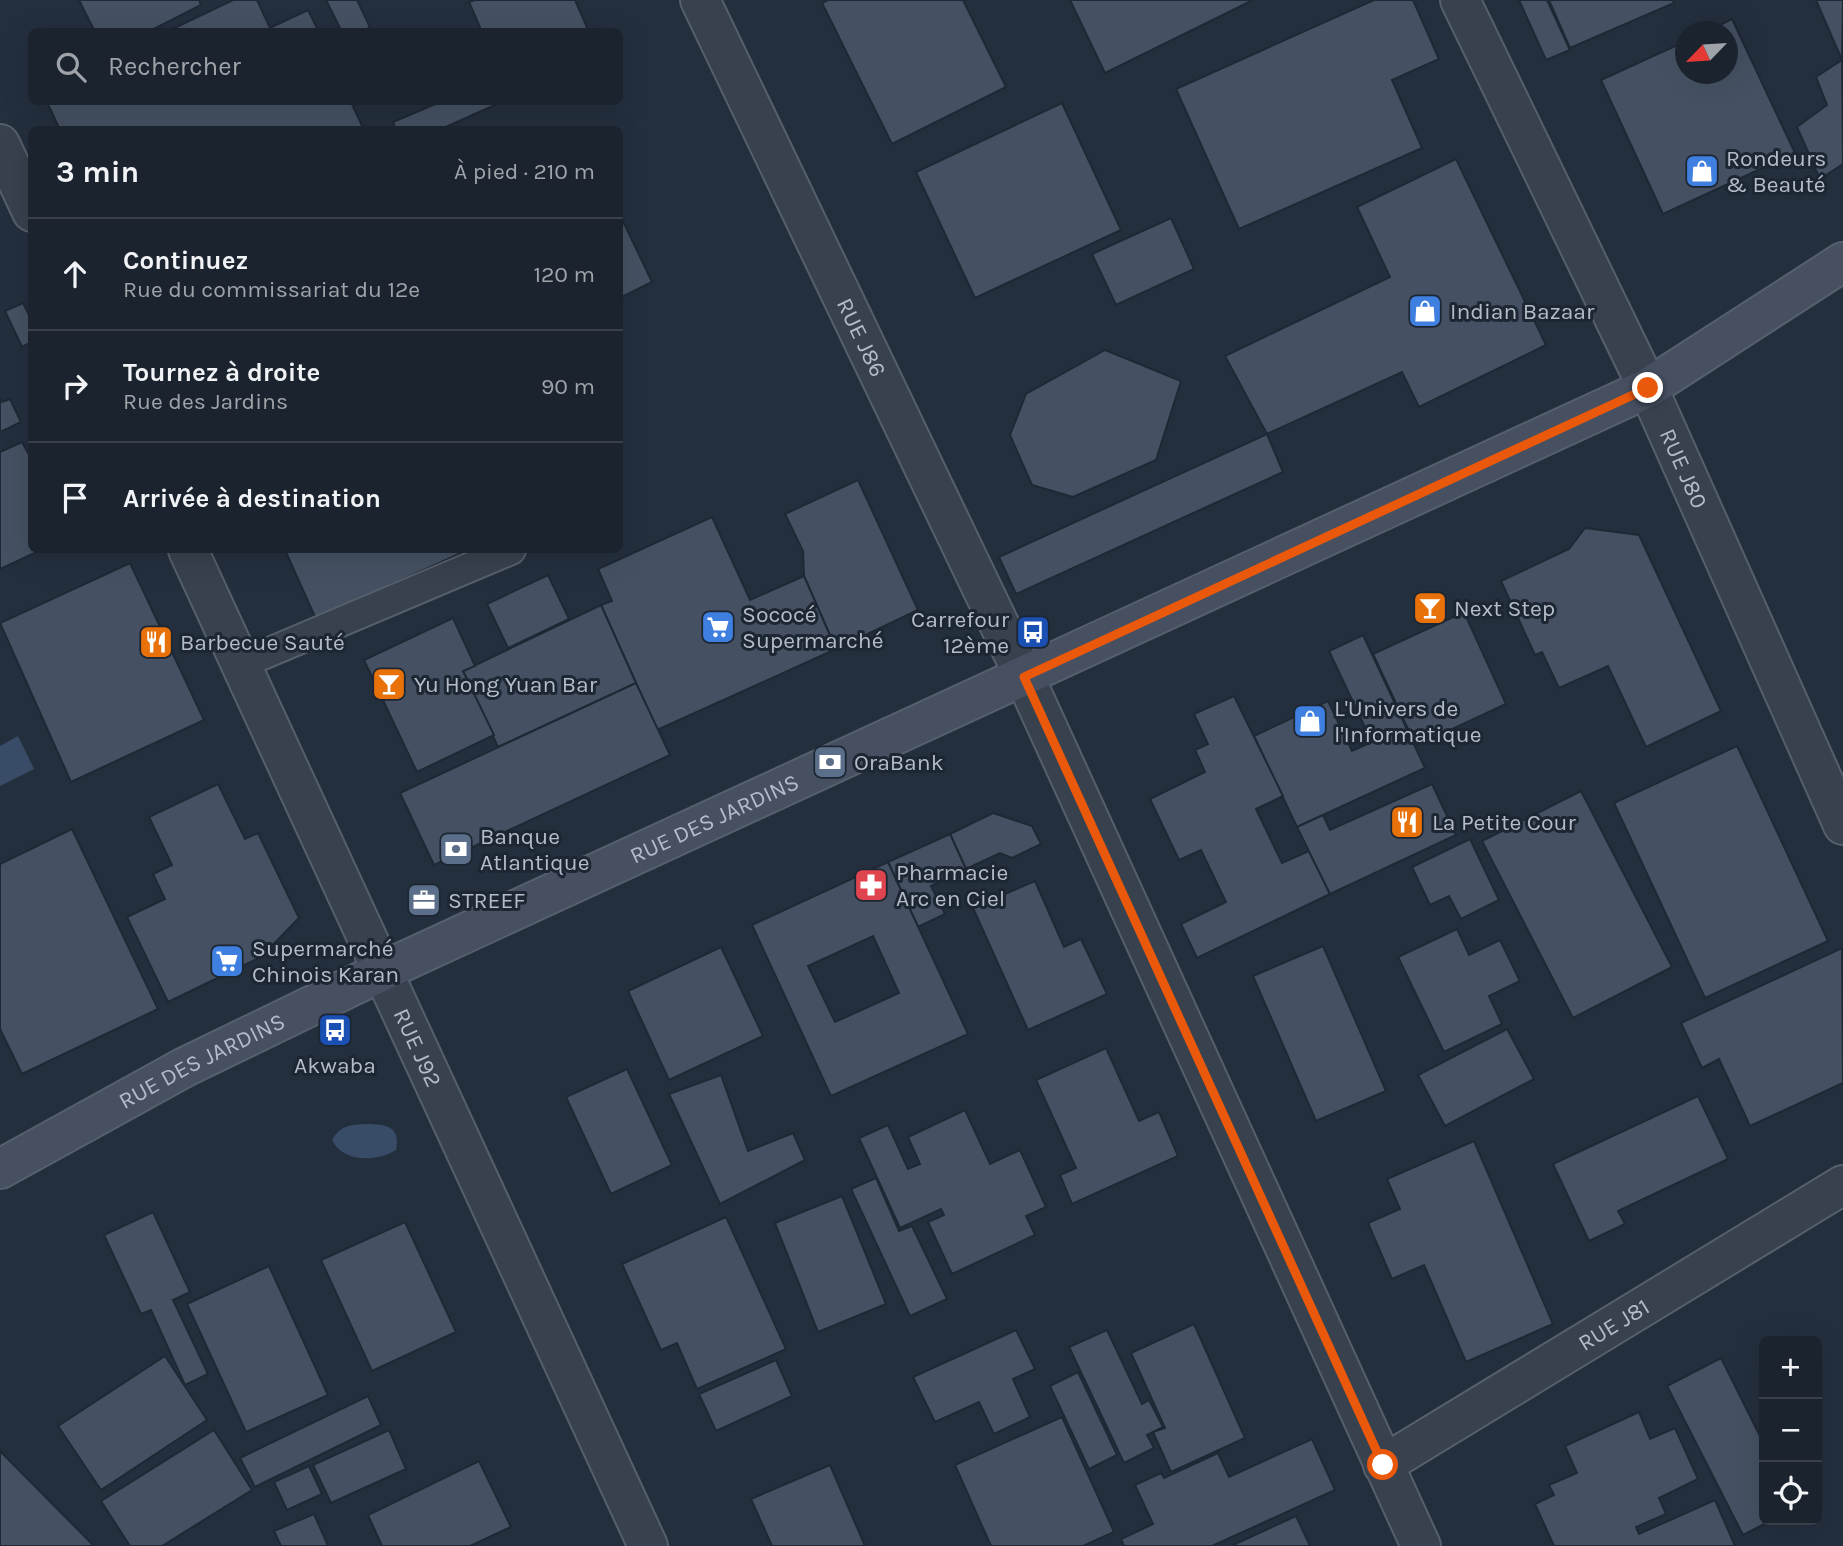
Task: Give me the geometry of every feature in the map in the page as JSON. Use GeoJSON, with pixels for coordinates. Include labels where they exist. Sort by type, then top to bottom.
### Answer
{"type":"FeatureCollection","features":[{"type":"Feature","properties":{"kind":"main road","name":"RUE DES JARDINS"},"geometry":{"type":"LineString","coordinates":[[0,1170],[185,1067],[383,971],[1648,388],[1843,262]]}},
{"type":"Feature","properties":{"kind":"street","name":"RUE J86"},"geometry":{"type":"LineString","coordinates":[[700,0],[1024,677],[1421,1546]]}},
{"type":"Feature","properties":{"kind":"street","name":"RUE J80"},"geometry":{"type":"LineString","coordinates":[[1460,0],[1648,388],[1843,825]]}},
{"type":"Feature","properties":{"kind":"street"},"geometry":{"type":"LineString","coordinates":[[0,144],[28,204]]}},
{"type":"Feature","properties":{"kind":"street","name":"RUE J92"},"geometry":{"type":"LineString","coordinates":[[189,553],[648,1546]]}},
{"type":"Feature","properties":{"kind":"street","name":"RUE J81"},"geometry":{"type":"LineString","coordinates":[[1383,1465],[1843,1185]]}},
{"type":"Feature","properties":{"kind":"lane"},"geometry":{"type":"LineString","coordinates":[[241,664],[504,553]]}},
{"type":"Feature","properties":{"kind":"water"},"geometry":{"type":"Polygon","coordinates":[[[18,736],[34,769],[0,786],[0,746],[18,736]]]}},
{"type":"Feature","properties":{"kind":"water"},"geometry":{"type":"Polygon","coordinates":[[[367,1124],[391,1128],[396,1136],[396,1150],[380,1157],[361,1158],[344,1153],[332,1140],[346,1127],[367,1124]]]}},
{"type":"Feature","properties":{"kind":"building"},"geometry":{"type":"Polygon","coordinates":[[[79,0],[199,0],[201,5],[156,28],[93,28],[79,0]]]}},
{"type":"Feature","properties":{"kind":"building"},"geometry":{"type":"Polygon","coordinates":[[[233,0],[257,0],[270,28],[174,28],[233,0]]]}},
{"type":"Feature","properties":{"kind":"building"},"geometry":{"type":"Polygon","coordinates":[[[326,0],[357,0],[370,27],[340,28],[326,0]]]}},
{"type":"Feature","properties":{"kind":"building"},"geometry":{"type":"Polygon","coordinates":[[[575,0],[587,28],[480,28],[469,2],[575,0]]]}},
{"type":"Feature","properties":{"kind":"building"},"geometry":{"type":"Polygon","coordinates":[[[828,0],[963,0],[1006,87],[892,144],[822,3],[828,0]]]}},
{"type":"Feature","properties":{"kind":"building"},"geometry":{"type":"Polygon","coordinates":[[[1070,0],[1253,0],[1105,73],[1070,0]]]}},
{"type":"Feature","properties":{"kind":"building"},"geometry":{"type":"Polygon","coordinates":[[[1374,0],[1413,0],[1439,59],[1392,80],[1422,148],[1239,229],[1176,89],[1374,0]]]}},
{"type":"Feature","properties":{"kind":"building"},"geometry":{"type":"Polygon","coordinates":[[[1519,0],[1547,0],[1570,50],[1546,60],[1519,0]]]}},
{"type":"Feature","properties":{"kind":"building"},"geometry":{"type":"Polygon","coordinates":[[[1549,0],[1673,0],[1674,3],[1570,48],[1549,0]]]}},
{"type":"Feature","properties":{"kind":"building"},"geometry":{"type":"Polygon","coordinates":[[[1816,0],[1843,0],[1842,60],[1816,0]]]}},
{"type":"Feature","properties":{"kind":"building"},"geometry":{"type":"Polygon","coordinates":[[[308,10],[317,28],[270,28],[308,10]]]}},
{"type":"Feature","properties":{"kind":"building"},"geometry":{"type":"Polygon","coordinates":[[[1738,32],[1795,153],[1663,214],[1601,80],[1675,46],[1675,84],[1738,84],[1738,32]]]}},
{"type":"Feature","properties":{"kind":"building"},"geometry":{"type":"Polygon","coordinates":[[[1842,60],[1843,164],[1820,179],[1797,127],[1827,105],[1816,77],[1842,60]]]}},
{"type":"Feature","properties":{"kind":"building"},"geometry":{"type":"Polygon","coordinates":[[[1062,103],[1121,230],[975,298],[916,172],[1062,103]]]}},
{"type":"Feature","properties":{"kind":"building"},"geometry":{"type":"Polygon","coordinates":[[[48,105],[352,105],[362,126],[58,126],[48,105]]]}},
{"type":"Feature","properties":{"kind":"building"},"geometry":{"type":"Polygon","coordinates":[[[433,105],[495,105],[448,126],[394,126],[393,122],[433,105]]]}},
{"type":"Feature","properties":{"kind":"building","name":"Indian Bazaar"},"geometry":{"type":"Polygon","coordinates":[[[1456,159],[1546,345],[1419,407],[1402,372],[1267,434],[1225,356],[1390,277],[1357,207],[1456,159]]]}},
{"type":"Feature","properties":{"kind":"building"},"geometry":{"type":"Polygon","coordinates":[[[1171,218],[1194,269],[1116,305],[1092,254],[1171,218]]]}},
{"type":"Feature","properties":{"kind":"building"},"geometry":{"type":"Polygon","coordinates":[[[623,221],[652,282],[623,296],[623,221]]]}},
{"type":"Feature","properties":{"kind":"building"},"geometry":{"type":"Polygon","coordinates":[[[23,303],[28,313],[28,344],[22,347],[5,311],[23,303]]]}},
{"type":"Feature","properties":{"kind":"building"},"geometry":{"type":"Polygon","coordinates":[[[1105,350],[1181,381],[1156,460],[1073,497],[1032,485],[1010,435],[1026,394],[1105,350]]]}},
{"type":"Feature","properties":{"kind":"building"},"geometry":{"type":"Polygon","coordinates":[[[0,397],[2,402],[10,399],[21,422],[0,432],[0,397]]]}},
{"type":"Feature","properties":{"kind":"building"},"geometry":{"type":"Polygon","coordinates":[[[1267,434],[1283,472],[1016,594],[999,557],[1267,434]]]}},
{"type":"Feature","properties":{"kind":"building"},"geometry":{"type":"Polygon","coordinates":[[[22,442],[28,453],[28,553],[35,553],[0,569],[0,452],[22,442]]]}},
{"type":"Feature","properties":{"kind":"building"},"geometry":{"type":"Polygon","coordinates":[[[858,480],[918,610],[836,649],[804,576],[803,551],[785,514],[858,480]]]}},
{"type":"Feature","properties":{"kind":"building","name":"Sococé Supermarché"},"geometry":{"type":"Polygon","coordinates":[[[712,517],[750,600],[804,576],[836,649],[657,730],[601,605],[612,601],[598,569],[712,517]]]}},
{"type":"Feature","properties":{"kind":"building"},"geometry":{"type":"Polygon","coordinates":[[[1585,528],[1639,535],[1721,711],[1646,747],[1608,666],[1559,688],[1542,652],[1535,655],[1501,581],[1569,549],[1585,528]]]}},
{"type":"Feature","properties":{"kind":"building"},"geometry":{"type":"Polygon","coordinates":[[[286,553],[461,553],[316,619],[286,553]]]}},
{"type":"Feature","properties":{"kind":"building"},"geometry":{"type":"Polygon","coordinates":[[[130,563],[204,720],[71,782],[0,623],[130,563]]]}},
{"type":"Feature","properties":{"kind":"building"},"geometry":{"type":"Polygon","coordinates":[[[548,575],[569,619],[508,648],[487,604],[548,575]]]}},
{"type":"Feature","properties":{"kind":"building"},"geometry":{"type":"Polygon","coordinates":[[[601,605],[636,683],[498,747],[463,671],[601,605]]]}},
{"type":"Feature","properties":{"kind":"building"},"geometry":{"type":"Polygon","coordinates":[[[1464,612],[1506,704],[1416,746],[1373,654],[1464,612]]]}},
{"type":"Feature","properties":{"kind":"building"},"geometry":{"type":"Polygon","coordinates":[[[453,618],[475,666],[463,671],[494,735],[417,772],[364,660],[453,618]]]}},
{"type":"Feature","properties":{"kind":"building"},"geometry":{"type":"Polygon","coordinates":[[[1363,635],[1425,768],[1297,827],[1254,736],[1328,701],[1352,751],[1372,742],[1329,651],[1363,635]]]}},
{"type":"Feature","properties":{"kind":"building"},"geometry":{"type":"Polygon","coordinates":[[[636,683],[670,755],[434,865],[400,793],[636,683]]]}},
{"type":"Feature","properties":{"kind":"building"},"geometry":{"type":"Polygon","coordinates":[[[1234,696],[1283,796],[1256,809],[1282,863],[1309,851],[1330,894],[1197,958],[1181,924],[1226,902],[1201,850],[1179,860],[1150,799],[1205,772],[1195,750],[1208,744],[1194,714],[1234,696]]]}},
{"type":"Feature","properties":{"kind":"building"},"geometry":{"type":"Polygon","coordinates":[[[1737,746],[1828,941],[1705,998],[1614,803],[1737,746]]]}},
{"type":"Feature","properties":{"kind":"building"},"geometry":{"type":"Polygon","coordinates":[[[218,784],[245,839],[258,833],[299,918],[261,957],[168,1002],[127,917],[165,899],[153,874],[172,865],[149,817],[218,784]]]}},
{"type":"Feature","properties":{"kind":"building"},"geometry":{"type":"Polygon","coordinates":[[[1432,784],[1456,835],[1330,894],[1297,827],[1323,815],[1330,830],[1432,784]]]}},
{"type":"Feature","properties":{"kind":"building"},"geometry":{"type":"Polygon","coordinates":[[[1581,791],[1672,967],[1573,1018],[1482,841],[1581,791]]]}},
{"type":"Feature","properties":{"kind":"building"},"geometry":{"type":"Polygon","coordinates":[[[993,813],[1032,826],[1041,844],[1012,858],[1000,853],[966,869],[950,834],[993,813]]]}},
{"type":"Feature","properties":{"kind":"building"},"geometry":{"type":"Polygon","coordinates":[[[72,829],[158,1009],[22,1074],[0,1029],[0,864],[72,829]]]}},
{"type":"Feature","properties":{"kind":"building"},"geometry":{"type":"Polygon","coordinates":[[[950,834],[966,869],[931,886],[945,914],[918,927],[888,862],[950,834]]]}},
{"type":"Feature","properties":{"kind":"building"},"geometry":{"type":"Polygon","coordinates":[[[1470,839],[1499,900],[1461,919],[1449,896],[1430,905],[1412,867],[1470,839]]]}},
{"type":"Feature","properties":{"kind":"building"},"geometry":{"type":"Polygon","coordinates":[[[888,862],[968,1034],[831,1096],[752,925],[888,862]],[[873,936],[808,966],[835,1022],[899,993],[873,936]]]}},
{"type":"Feature","properties":{"kind":"building"},"geometry":{"type":"Polygon","coordinates":[[[1035,881],[1064,947],[1081,939],[1107,994],[1028,1030],[973,908],[1035,881]]]}},
{"type":"Feature","properties":{"kind":"building"},"geometry":{"type":"Polygon","coordinates":[[[1457,929],[1469,955],[1500,940],[1520,981],[1489,996],[1502,1024],[1444,1052],[1398,957],[1457,929]]]}},
{"type":"Feature","properties":{"kind":"building"},"geometry":{"type":"Polygon","coordinates":[[[1323,946],[1386,1091],[1316,1121],[1253,976],[1323,946]]]}},
{"type":"Feature","properties":{"kind":"building"},"geometry":{"type":"Polygon","coordinates":[[[721,947],[763,1036],[669,1080],[628,991],[721,947]]]}},
{"type":"Feature","properties":{"kind":"building"},"geometry":{"type":"Polygon","coordinates":[[[1842,948],[1843,1083],[1750,1126],[1719,1059],[1702,1068],[1681,1023],[1842,948]]]}},
{"type":"Feature","properties":{"kind":"building"},"geometry":{"type":"Polygon","coordinates":[[[1507,1029],[1534,1079],[1445,1126],[1418,1075],[1507,1029]]]}},
{"type":"Feature","properties":{"kind":"building"},"geometry":{"type":"Polygon","coordinates":[[[1106,1048],[1139,1121],[1159,1112],[1178,1156],[1072,1204],[1060,1175],[1076,1168],[1036,1080],[1106,1048]]]}},
{"type":"Feature","properties":{"kind":"building"},"geometry":{"type":"Polygon","coordinates":[[[627,1069],[672,1165],[611,1194],[566,1097],[627,1069]]]}},
{"type":"Feature","properties":{"kind":"building"},"geometry":{"type":"Polygon","coordinates":[[[721,1075],[748,1151],[793,1133],[805,1160],[720,1204],[669,1094],[721,1075]]]}},
{"type":"Feature","properties":{"kind":"building"},"geometry":{"type":"Polygon","coordinates":[[[1698,1096],[1728,1159],[1618,1211],[1625,1224],[1589,1241],[1553,1164],[1698,1096]]]}},
{"type":"Feature","properties":{"kind":"building"},"geometry":{"type":"Polygon","coordinates":[[[965,1110],[990,1164],[1020,1150],[1046,1207],[1026,1216],[1035,1235],[952,1274],[928,1222],[944,1215],[941,1209],[900,1228],[859,1138],[888,1125],[908,1169],[920,1164],[908,1137],[965,1110]]]}},
{"type":"Feature","properties":{"kind":"building"},"geometry":{"type":"Polygon","coordinates":[[[1474,1141],[1553,1324],[1466,1362],[1424,1265],[1392,1279],[1368,1223],[1400,1209],[1387,1179],[1474,1141]]]}},
{"type":"Feature","properties":{"kind":"building"},"geometry":{"type":"Polygon","coordinates":[[[876,1178],[899,1231],[912,1226],[947,1299],[910,1316],[851,1189],[876,1178]]]}},
{"type":"Feature","properties":{"kind":"building"},"geometry":{"type":"Polygon","coordinates":[[[842,1196],[886,1304],[818,1332],[775,1223],[842,1196]]]}},
{"type":"Feature","properties":{"kind":"building"},"geometry":{"type":"Polygon","coordinates":[[[153,1212],[190,1292],[173,1300],[208,1374],[185,1385],[151,1310],[141,1314],[104,1235],[153,1212]]]}},
{"type":"Feature","properties":{"kind":"building"},"geometry":{"type":"Polygon","coordinates":[[[726,1217],[786,1349],[697,1389],[677,1343],[661,1350],[622,1264],[726,1217]]]}},
{"type":"Feature","properties":{"kind":"building"},"geometry":{"type":"Polygon","coordinates":[[[405,1222],[456,1332],[372,1371],[321,1260],[405,1222]]]}},
{"type":"Feature","properties":{"kind":"building"},"geometry":{"type":"Polygon","coordinates":[[[269,1266],[328,1395],[246,1432],[187,1304],[269,1266]]]}},
{"type":"Feature","properties":{"kind":"building"},"geometry":{"type":"Polygon","coordinates":[[[1194,1324],[1245,1438],[1171,1472],[1153,1432],[1165,1428],[1131,1353],[1194,1324]]]}},
{"type":"Feature","properties":{"kind":"building"},"geometry":{"type":"Polygon","coordinates":[[[1016,1330],[1035,1369],[1013,1379],[1030,1417],[994,1434],[979,1402],[935,1422],[913,1377],[1016,1330]]]}},
{"type":"Feature","properties":{"kind":"building"},"geometry":{"type":"Polygon","coordinates":[[[1107,1330],[1142,1404],[1149,1400],[1163,1427],[1147,1435],[1154,1448],[1124,1463],[1069,1347],[1107,1330]]]}},
{"type":"Feature","properties":{"kind":"building"},"geometry":{"type":"Polygon","coordinates":[[[165,1356],[207,1420],[101,1490],[58,1426],[165,1356]]]}},
{"type":"Feature","properties":{"kind":"building"},"geometry":{"type":"Polygon","coordinates":[[[1721,1358],[1759,1434],[1759,1525],[1762,1525],[1743,1535],[1667,1386],[1721,1358]]]}},
{"type":"Feature","properties":{"kind":"building"},"geometry":{"type":"Polygon","coordinates":[[[776,1360],[792,1396],[716,1431],[699,1394],[776,1360]]]}},
{"type":"Feature","properties":{"kind":"building"},"geometry":{"type":"Polygon","coordinates":[[[1078,1372],[1117,1455],[1089,1469],[1050,1386],[1078,1372]]]}},
{"type":"Feature","properties":{"kind":"building"},"geometry":{"type":"Polygon","coordinates":[[[368,1396],[381,1425],[255,1487],[240,1458],[368,1396]]]}},
{"type":"Feature","properties":{"kind":"building"},"geometry":{"type":"Polygon","coordinates":[[[1639,1412],[1650,1439],[1675,1428],[1698,1479],[1659,1498],[1666,1514],[1636,1527],[1639,1534],[1715,1500],[1735,1546],[1554,1546],[1535,1504],[1554,1495],[1549,1485],[1577,1473],[1565,1446],[1639,1412]]]}},
{"type":"Feature","properties":{"kind":"building"},"geometry":{"type":"Polygon","coordinates":[[[1062,1417],[1114,1532],[1083,1546],[991,1546],[955,1465],[1062,1417]]]}},
{"type":"Feature","properties":{"kind":"building"},"geometry":{"type":"Polygon","coordinates":[[[214,1430],[252,1490],[162,1546],[130,1546],[101,1501],[214,1430]]]}},
{"type":"Feature","properties":{"kind":"building"},"geometry":{"type":"Polygon","coordinates":[[[389,1430],[406,1469],[331,1503],[313,1465],[389,1430]]]}},
{"type":"Feature","properties":{"kind":"building"},"geometry":{"type":"Polygon","coordinates":[[[1312,1439],[1335,1490],[1212,1546],[1124,1546],[1121,1539],[1153,1524],[1135,1485],[1161,1473],[1164,1478],[1218,1453],[1229,1477],[1312,1439]]]}},
{"type":"Feature","properties":{"kind":"building"},"geometry":{"type":"Polygon","coordinates":[[[0,1451],[94,1546],[0,1546],[0,1451]]]}},
{"type":"Feature","properties":{"kind":"building"},"geometry":{"type":"Polygon","coordinates":[[[479,1461],[511,1527],[470,1546],[382,1546],[368,1515],[479,1461]]]}},
{"type":"Feature","properties":{"kind":"building"},"geometry":{"type":"Polygon","coordinates":[[[830,1465],[865,1546],[772,1546],[751,1499],[830,1465]]]}},
{"type":"Feature","properties":{"kind":"building"},"geometry":{"type":"Polygon","coordinates":[[[309,1466],[322,1494],[287,1510],[274,1482],[309,1466]]]}},
{"type":"Feature","properties":{"kind":"building"},"geometry":{"type":"Polygon","coordinates":[[[314,1514],[328,1546],[281,1546],[274,1531],[314,1514]]]}},
{"type":"Feature","properties":{"kind":"building"},"geometry":{"type":"Polygon","coordinates":[[[1296,1516],[1310,1546],[1231,1546],[1296,1516]]]}},
{"type":"Feature","properties":{"kind":"place","name":"Rondeurs & Beauté"},"geometry":{"type":"Point","coordinates":[1702,171]}},
{"type":"Feature","properties":{"kind":"place","name":"Indian Bazaar"},"geometry":{"type":"Point","coordinates":[1425,311]}},
{"type":"Feature","properties":{"kind":"place","name":"Next Step"},"geometry":{"type":"Point","coordinates":[1430,608]}},
{"type":"Feature","properties":{"kind":"place","name":"Sococé Supermarché"},"geometry":{"type":"Point","coordinates":[718,627]}},
{"type":"Feature","properties":{"kind":"place","name":"Carrefour 12ème"},"geometry":{"type":"Point","coordinates":[1033,632]}},
{"type":"Feature","properties":{"kind":"place","name":"Barbecue Sauté"},"geometry":{"type":"Point","coordinates":[156,642]}},
{"type":"Feature","properties":{"kind":"place","name":"Yu Hong Yuan Bar"},"geometry":{"type":"Point","coordinates":[389,684]}},
{"type":"Feature","properties":{"kind":"place","name":"L'Univers de l'Informatique"},"geometry":{"type":"Point","coordinates":[1310,721]}},
{"type":"Feature","properties":{"kind":"place","name":"OraBank"},"geometry":{"type":"Point","coordinates":[830,762]}},
{"type":"Feature","properties":{"kind":"place","name":"La Petite Cour"},"geometry":{"type":"Point","coordinates":[1407,822]}},
{"type":"Feature","properties":{"kind":"place","name":"Banque Atlantique"},"geometry":{"type":"Point","coordinates":[456,849]}},
{"type":"Feature","properties":{"kind":"place","name":"Pharmacie Arc en Ciel"},"geometry":{"type":"Point","coordinates":[871,885]}},
{"type":"Feature","properties":{"kind":"place","name":"STREEF"},"geometry":{"type":"Point","coordinates":[424,900]}},
{"type":"Feature","properties":{"kind":"place","name":"Supermarché Chinois Karan"},"geometry":{"type":"Point","coordinates":[227,961]}},
{"type":"Feature","properties":{"kind":"place","name":"Akwaba"},"geometry":{"type":"Point","coordinates":[335,1030]}},
{"type":"Feature","properties":{"kind":"route"},"geometry":{"type":"LineString","coordinates":[[1383,1465],[1024,677],[1648,388]]}}]}
